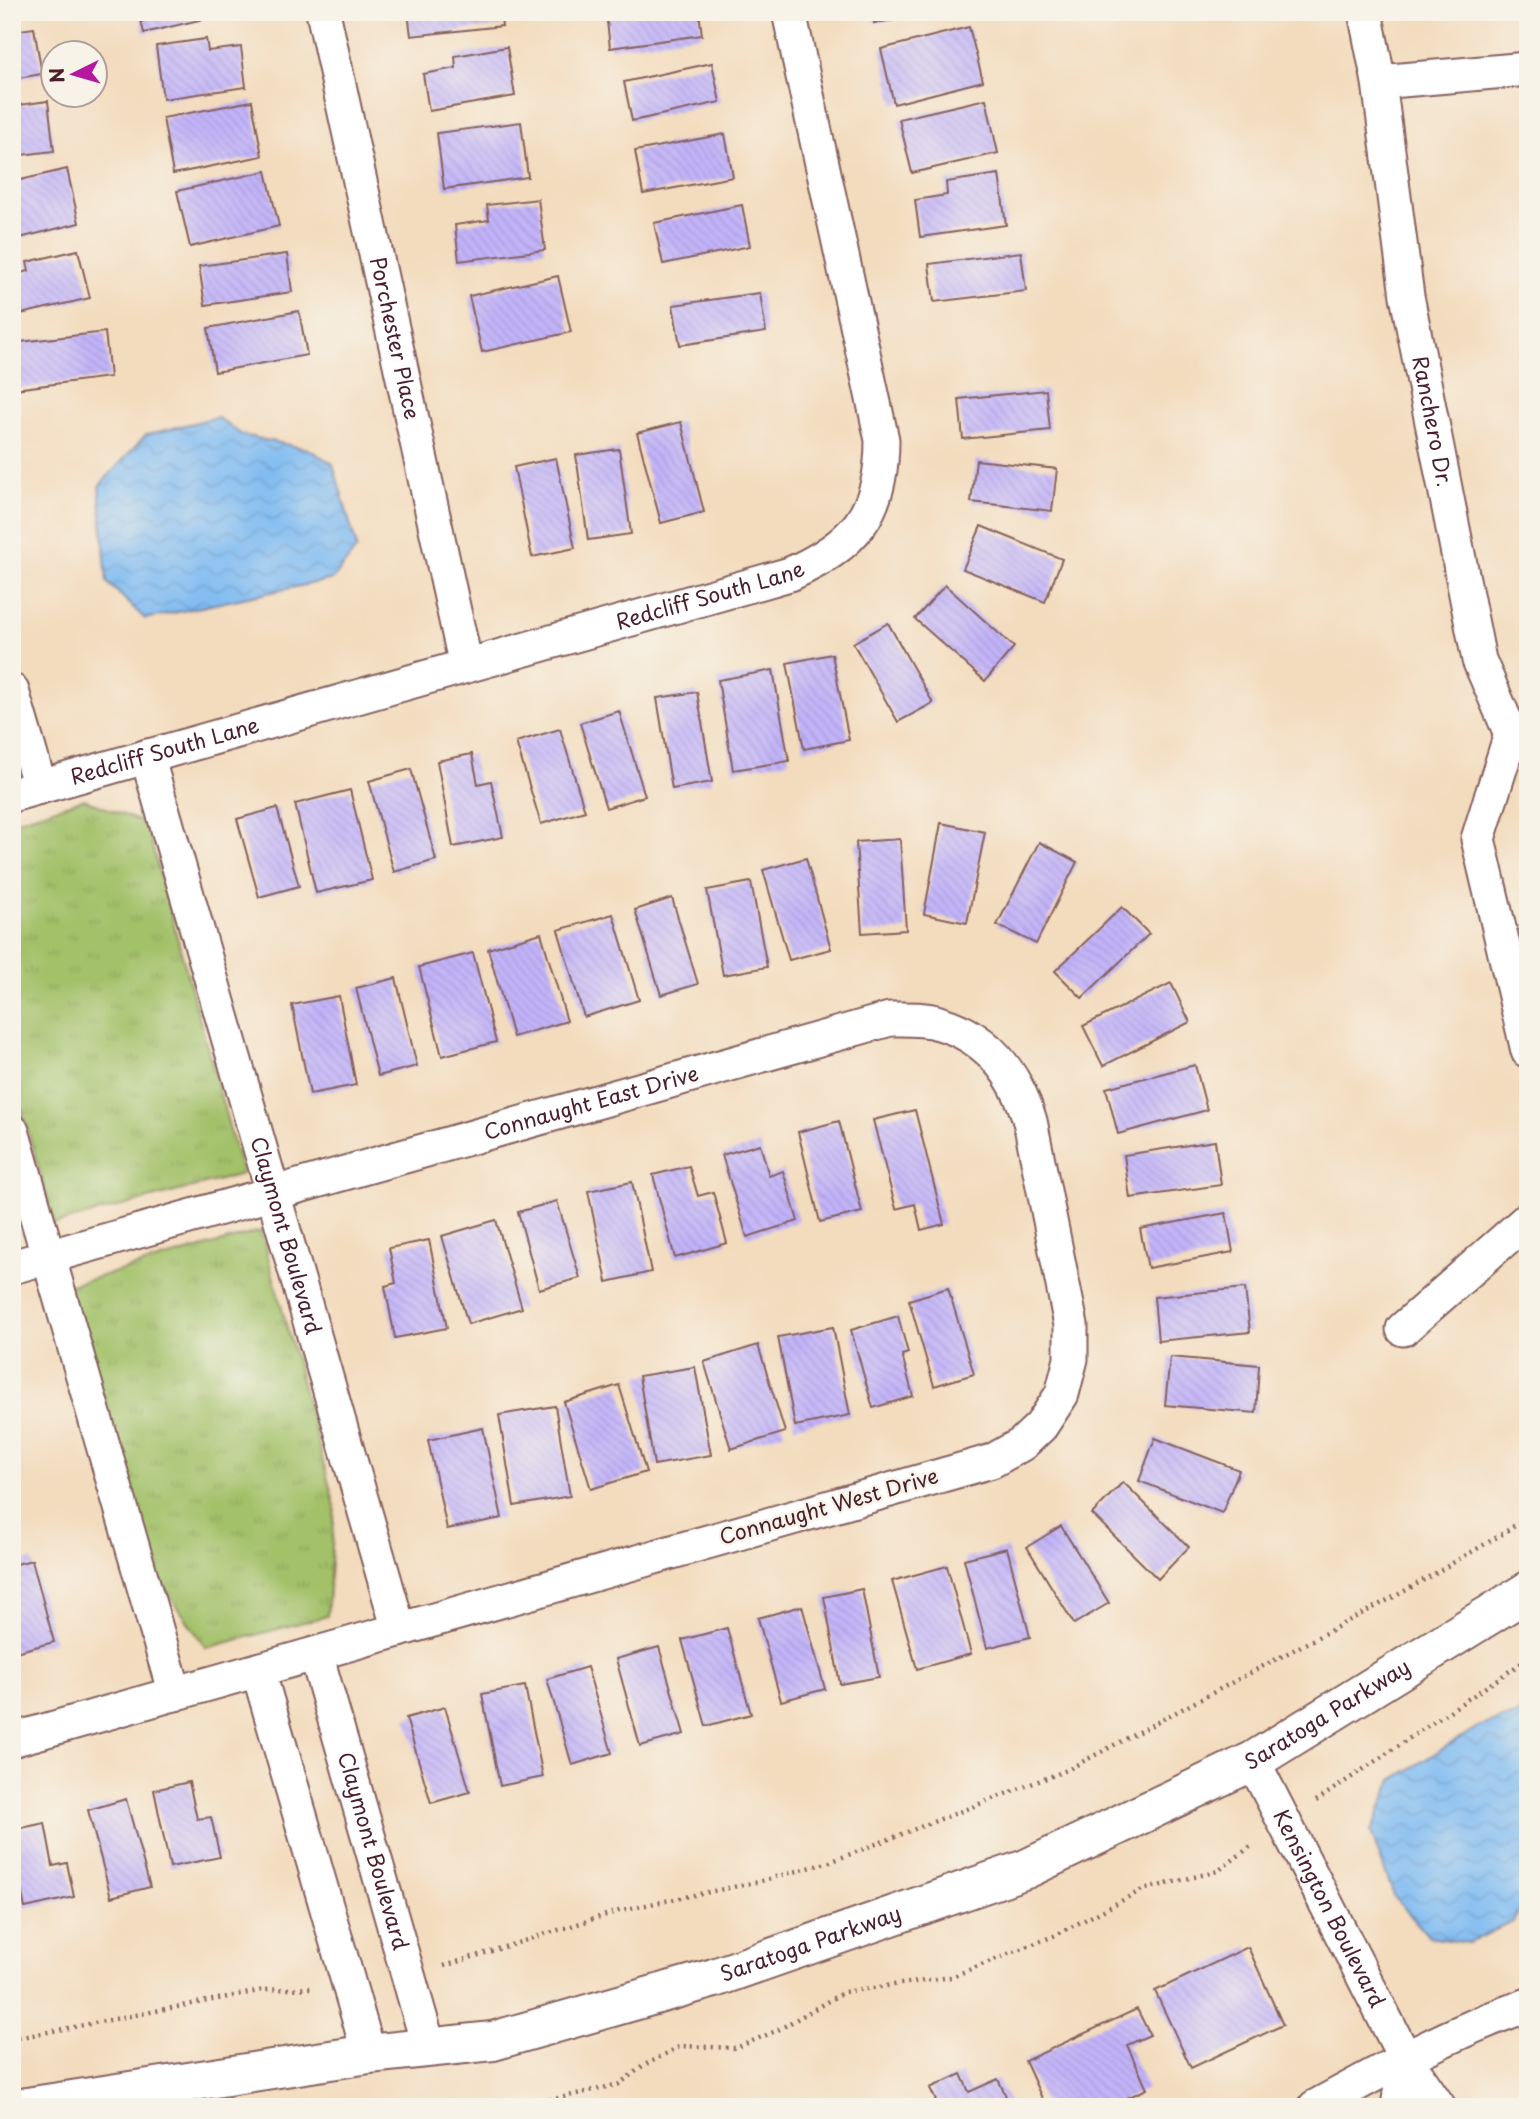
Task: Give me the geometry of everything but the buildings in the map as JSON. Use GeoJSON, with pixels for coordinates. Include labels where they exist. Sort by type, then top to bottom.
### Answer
{"type":"FeatureCollection","features":[{"type":"Feature","properties":{"kind":"street","name":"Porchester Place"},"geometry":{"type":"LineString","coordinates":[[323,12],[466,666]]}},
{"type":"Feature","properties":{"kind":"street","name":"Redcliff South Lane"},"geometry":{"type":"LineString","coordinates":[[26,791],[790,574],[823,559],[848,539],[866,516],[876,491],[882,461],[882,440],[789,12]]}},
{"type":"Feature","properties":{"kind":"street","name":"Ranchero Dr."},"geometry":{"type":"LineString","coordinates":[[1365,12],[1379,82],[1407,296],[1479,660],[1519,739]]}},
{"type":"Feature","properties":{"kind":"street"},"geometry":{"type":"LineString","coordinates":[[1379,82],[1528,69]]}},
{"type":"Feature","properties":{"kind":"street"},"geometry":{"type":"LineString","coordinates":[[12,691],[26,791]]}},
{"type":"Feature","properties":{"kind":"street"},"geometry":{"type":"LineString","coordinates":[[1519,739],[1478,839],[1528,1051]]}},
{"type":"Feature","properties":{"kind":"street","name":"Claymont Boulevard"},"geometry":{"type":"LineString","coordinates":[[147,756],[399,1630]]}},
{"type":"Feature","properties":{"kind":"street","name":"Connaught East Drive"},"geometry":{"type":"LineString","coordinates":[[12,1267],[890,1019],[921,1019],[940,1023],[978,1041],[1006,1068],[1022,1095],[1030,1121],[1050,1219]]}},
{"type":"Feature","properties":{"kind":"street"},"geometry":{"type":"LineString","coordinates":[[12,1131],[175,1694]]}},
{"type":"Feature","properties":{"kind":"street","name":"Connaught West Drive"},"geometry":{"type":"LineString","coordinates":[[399,1630],[992,1461],[1022,1444],[1041,1426],[1062,1394],[1071,1359],[1071,1325],[1050,1219]]}},
{"type":"Feature","properties":{"kind":"street"},"geometry":{"type":"LineString","coordinates":[[1403,1329],[1528,1219]]}},
{"type":"Feature","properties":{"kind":"street","name":"Saratoga Parkway"},"geometry":{"type":"LineString","coordinates":[[27,2107],[369,2054],[493,2041],[714,1978],[1026,1869],[1254,1761],[1528,1591]]}},
{"type":"Feature","properties":{"kind":"street"},"geometry":{"type":"LineString","coordinates":[[12,1740],[399,1630]]}},
{"type":"Feature","properties":{"kind":"street","name":"Claymont Boulevard"},"geometry":{"type":"LineString","coordinates":[[316,1654],[429,2048]]}},
{"type":"Feature","properties":{"kind":"street"},"geometry":{"type":"LineString","coordinates":[[258,1670],[369,2054]]}},
{"type":"Feature","properties":{"kind":"street","name":"Kensington Boulevard"},"geometry":{"type":"LineString","coordinates":[[1254,1761],[1405,2058],[1439,2107]]}},
{"type":"Feature","properties":{"kind":"street"},"geometry":{"type":"LineString","coordinates":[[1315,2107],[1405,2058],[1492,2017],[1528,2005]]}},
{"type":"Feature","properties":{"kind":"street"},"geometry":{"type":"LineString","coordinates":[[1398,2107],[1405,2058]]}},
{"type":"Feature","properties":{"kind":"path"},"geometry":{"type":"LineString","coordinates":[[408,1976],[622,1910],[757,1882],[830,1862],[1067,1770],[1403,1592],[1528,1516]]}},
{"type":"Feature","properties":{"kind":"path"},"geometry":{"type":"LineString","coordinates":[[501,2107],[560,2098],[620,2084],[643,2066],[681,2046],[736,2048],[778,2030],[844,1992],[951,1977],[1056,1935],[1142,1890],[1218,1871],[1285,1822],[1528,1661]]}},
{"type":"Feature","properties":{"kind":"path"},"geometry":{"type":"LineString","coordinates":[[12,2039],[264,1990],[349,1987]]}},
{"type":"Feature","properties":{"kind":"green space"},"geometry":{"type":"Polygon","coordinates":[[[84,799],[146,824],[242,1174],[55,1224],[12,1076],[12,822],[84,799]]]}},
{"type":"Feature","properties":{"kind":"green space"},"geometry":{"type":"Polygon","coordinates":[[[261,1231],[335,1506],[327,1616],[206,1648],[146,1560],[67,1286],[261,1231]]]}},
{"type":"Feature","properties":{"kind":"water"},"geometry":{"type":"Polygon","coordinates":[[[217,417],[242,435],[308,449],[333,464],[357,548],[333,579],[145,619],[107,582],[99,486],[146,435],[217,417]]]}},
{"type":"Feature","properties":{"kind":"water"},"geometry":{"type":"Polygon","coordinates":[[[1528,1711],[1528,1897],[1512,1922],[1469,1943],[1429,1937],[1394,1896],[1371,1832],[1392,1780],[1478,1727],[1528,1711]]]}}]}
